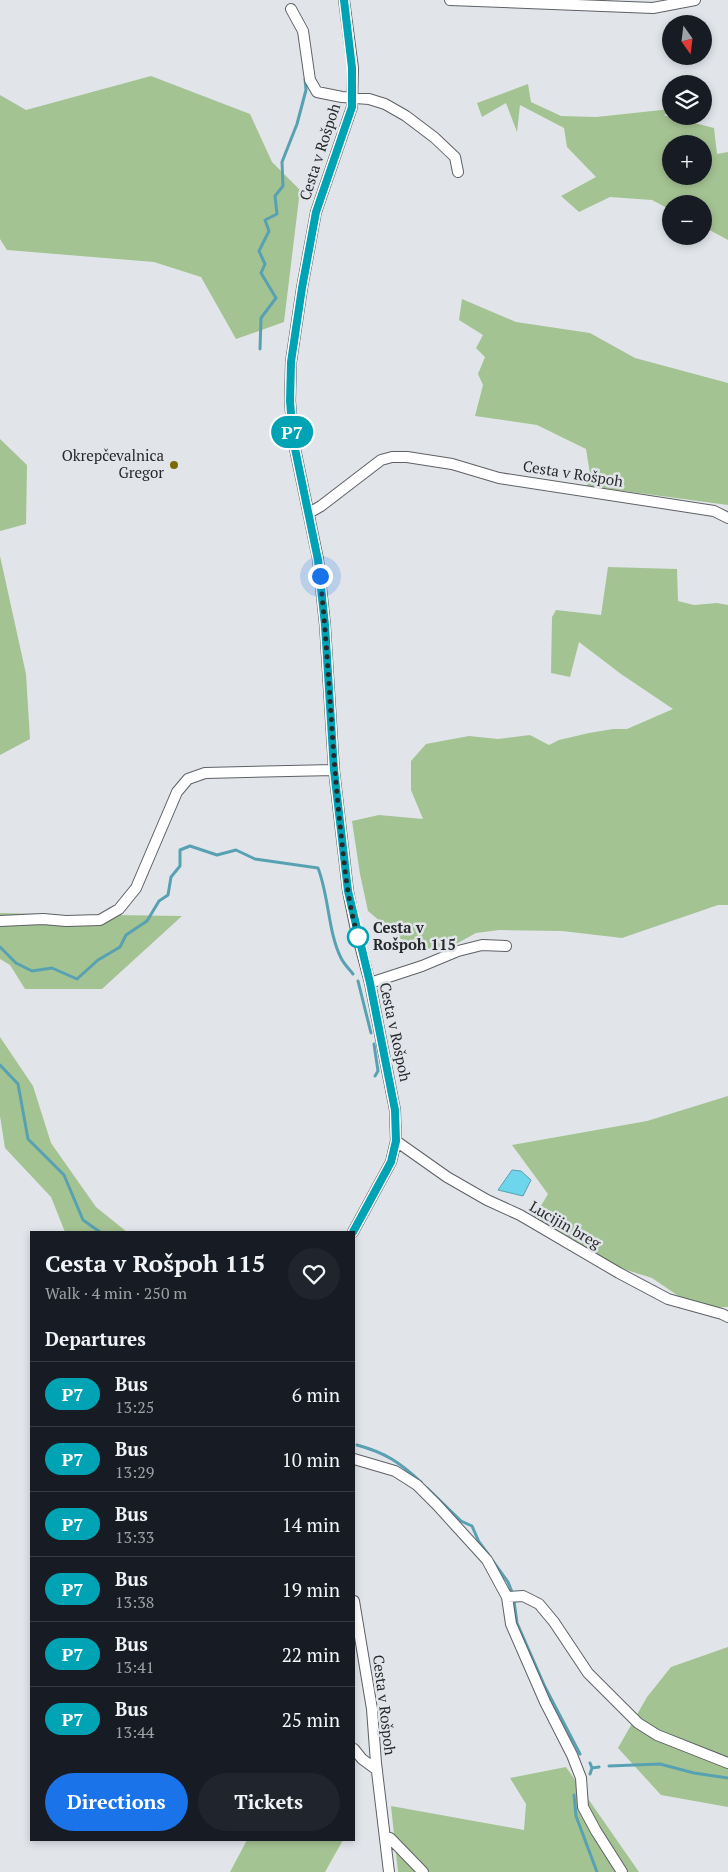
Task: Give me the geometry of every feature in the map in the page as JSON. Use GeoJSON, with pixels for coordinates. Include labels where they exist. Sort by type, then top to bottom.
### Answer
{"type":"FeatureCollection","features":[{"type":"Feature","properties":{"kind":"street","name":"Cesta v Rošpoh"},"geometry":{"type":"LineString","coordinates":[[344,0],[352,68],[352,109],[316,212],[291,362],[290,401],[293,439],[318,560],[325,625],[334,770],[348,891],[370,983],[395,1110],[396,1141],[391,1162],[354,1231]]}},
{"type":"Feature","properties":{"kind":"street"},"geometry":{"type":"LineString","coordinates":[[450,0],[523,1],[653,8],[695,0]]}},
{"type":"Feature","properties":{"kind":"street"},"geometry":{"type":"LineString","coordinates":[[291,9],[303,31],[310,80],[317,92],[352,97]]}},
{"type":"Feature","properties":{"kind":"street","name":"Cesta v Rošpoh"},"geometry":{"type":"LineString","coordinates":[[352,97],[369,99],[385,104],[406,116],[435,138],[455,157],[458,172]]}},
{"type":"Feature","properties":{"kind":"street","name":"Cesta v Rošpoh"},"geometry":{"type":"LineString","coordinates":[[309,513],[381,460],[392,457],[408,457],[452,464],[499,478],[714,511],[728,518]]}},
{"type":"Feature","properties":{"kind":"street"},"geometry":{"type":"LineString","coordinates":[[0,921],[43,919],[66,921],[100,920],[119,909],[136,888],[177,792],[188,779],[206,773],[334,770]]}},
{"type":"Feature","properties":{"kind":"street"},"geometry":{"type":"LineString","coordinates":[[370,983],[422,966],[458,951],[482,945],[506,946]]}},
{"type":"Feature","properties":{"kind":"street","name":"Lucijin breg"},"geometry":{"type":"LineString","coordinates":[[396,1141],[447,1177],[487,1200],[520,1215],[627,1278],[668,1299],[728,1317]]}},
{"type":"Feature","properties":{"kind":"street"},"geometry":{"type":"LineString","coordinates":[[355,1459],[395,1471],[417,1485],[487,1560],[507,1597],[511,1624],[544,1702],[572,1755],[581,1778],[582,1807],[622,1872]]}},
{"type":"Feature","properties":{"kind":"street"},"geometry":{"type":"LineString","coordinates":[[507,1597],[522,1596],[539,1604],[554,1622],[588,1673],[638,1723],[657,1736],[728,1763]]}},
{"type":"Feature","properties":{"kind":"street","name":"Cesta v Rošpoh"},"geometry":{"type":"LineString","coordinates":[[355,1607],[372,1709],[377,1770],[390,1872]]}},
{"type":"Feature","properties":{"kind":"street"},"geometry":{"type":"LineString","coordinates":[[355,1750],[367,1764],[377,1770]]}},
{"type":"Feature","properties":{"kind":"street"},"geometry":{"type":"LineString","coordinates":[[386,1837],[390,1838],[423,1872]]}},
{"type":"Feature","properties":{"kind":"green space"},"geometry":{"type":"Polygon","coordinates":[[[151,76],[250,114],[272,162],[300,190],[284,322],[236,339],[201,277],[154,262],[7,250],[0,239],[0,95],[26,110],[151,76]]]}},
{"type":"Feature","properties":{"kind":"green space"},"geometry":{"type":"Polygon","coordinates":[[[528,84],[531,102],[561,116],[596,117],[662,110],[662,125],[702,125],[714,128],[717,154],[728,152],[728,240],[712,231],[712,195],[662,195],[662,205],[652,200],[610,197],[579,212],[561,196],[596,177],[567,147],[564,128],[520,105],[517,132],[506,103],[482,117],[477,103],[528,84]]]}},
{"type":"Feature","properties":{"kind":"green space"},"geometry":{"type":"Polygon","coordinates":[[[462,299],[516,322],[590,333],[635,358],[728,383],[728,505],[587,486],[590,474],[586,449],[537,425],[475,416],[483,385],[478,374],[485,357],[476,348],[483,335],[459,320],[462,299]]]}},
{"type":"Feature","properties":{"kind":"green space"},"geometry":{"type":"Polygon","coordinates":[[[0,439],[27,465],[26,524],[0,531],[0,439]]]}},
{"type":"Feature","properties":{"kind":"green space"},"geometry":{"type":"Polygon","coordinates":[[[0,556],[26,674],[30,739],[0,755],[0,556]]]}},
{"type":"Feature","properties":{"kind":"green space"},"geometry":{"type":"Polygon","coordinates":[[[608,567],[677,569],[678,601],[694,605],[717,603],[728,605],[728,905],[718,905],[622,938],[562,931],[499,930],[476,933],[456,944],[415,951],[368,911],[352,821],[379,815],[423,819],[411,790],[411,761],[426,744],[469,736],[498,739],[530,735],[549,745],[559,740],[589,733],[627,729],[673,709],[621,674],[579,642],[570,677],[551,673],[552,617],[556,610],[601,615],[608,567]]]}},
{"type":"Feature","properties":{"kind":"green space"},"geometry":{"type":"Polygon","coordinates":[[[0,913],[44,914],[67,917],[115,915],[182,916],[102,989],[25,989],[10,965],[0,959],[0,913]]]}},
{"type":"Feature","properties":{"kind":"green space"},"geometry":{"type":"Polygon","coordinates":[[[0,1037],[33,1086],[51,1143],[96,1207],[126,1231],[65,1231],[51,1197],[5,1148],[0,1116],[0,1037]]]}},
{"type":"Feature","properties":{"kind":"green space"},"geometry":{"type":"Polygon","coordinates":[[[728,1096],[728,1307],[696,1308],[652,1278],[617,1267],[533,1219],[548,1194],[512,1145],[647,1121],[728,1096]]]}},
{"type":"Feature","properties":{"kind":"green space"},"geometry":{"type":"Polygon","coordinates":[[[728,1647],[728,1807],[661,1795],[618,1748],[647,1697],[671,1667],[728,1647]]]}},
{"type":"Feature","properties":{"kind":"green space"},"geometry":{"type":"Polygon","coordinates":[[[566,1767],[639,1872],[398,1872],[391,1806],[524,1830],[526,1804],[510,1778],[566,1767]]]}},
{"type":"Feature","properties":{"kind":"green space"},"geometry":{"type":"Polygon","coordinates":[[[246,1841],[342,1841],[325,1872],[230,1872],[246,1841]]]}},
{"type":"Feature","properties":{"kind":"water"},"geometry":{"type":"Polygon","coordinates":[[[512,1170],[521,1171],[531,1180],[523,1196],[498,1190],[512,1170]]]}},
{"type":"Feature","properties":{"kind":"waterway"},"geometry":{"type":"LineString","coordinates":[[260,349],[261,318],[276,298],[261,273],[265,264],[259,251],[269,231],[265,220],[277,214],[275,196],[283,186],[282,162],[297,124],[306,90],[305,79]]}},
{"type":"Feature","properties":{"kind":"waterway"},"geometry":{"type":"LineString","coordinates":[[0,947],[16,963],[32,971],[52,968],[77,979],[98,960],[120,947],[126,935],[147,921],[159,901],[168,895],[171,877],[180,866],[180,850],[190,846],[217,855],[236,850],[255,859],[318,868],[322,879],[333,937],[342,960],[353,974]]}},
{"type":"Feature","properties":{"kind":"waterway"},"geometry":{"type":"LineString","coordinates":[[358,981],[371,1033]]}},
{"type":"Feature","properties":{"kind":"waterway"},"geometry":{"type":"LineString","coordinates":[[374,1044],[378,1071],[375,1076]]}},
{"type":"Feature","properties":{"kind":"waterway"},"geometry":{"type":"LineString","coordinates":[[0,1065],[18,1084],[28,1139],[64,1175],[83,1220],[99,1231]]}},
{"type":"Feature","properties":{"kind":"waterway"},"geometry":{"type":"LineString","coordinates":[[357,1445],[392,1459],[421,1482]]}},
{"type":"Feature","properties":{"kind":"waterway"},"geometry":{"type":"LineString","coordinates":[[427,1488],[461,1521],[472,1526],[479,1542],[488,1554]]}},
{"type":"Feature","properties":{"kind":"waterway"},"geometry":{"type":"LineString","coordinates":[[493,1561],[508,1582],[512,1592]]}},
{"type":"Feature","properties":{"kind":"waterway"},"geometry":{"type":"LineString","coordinates":[[514,1601],[517,1623],[545,1687],[580,1754]]}},
{"type":"Feature","properties":{"kind":"waterway"},"geometry":{"type":"LineString","coordinates":[[590,1763],[592,1768],[590,1774]]}},
{"type":"Feature","properties":{"kind":"waterway"},"geometry":{"type":"LineString","coordinates":[[609,1766],[660,1764],[694,1773],[728,1778]]}},
{"type":"Feature","properties":{"kind":"waterway"},"geometry":{"type":"LineString","coordinates":[[592,1768],[599,1767]]}},
{"type":"Feature","properties":{"kind":"waterway"},"geometry":{"type":"LineString","coordinates":[[574,1795],[576,1816],[597,1872]]}},
{"type":"Feature","properties":{"kind":"bus line","name":"P7"},"geometry":{"type":"LineString","coordinates":[[344,0],[352,68],[352,107],[316,212],[291,362],[290,401],[293,439],[318,560],[325,625],[334,770],[348,891],[370,983],[395,1110],[396,1141],[391,1162],[354,1231]]}},
{"type":"Feature","properties":{"kind":"place","name":"Okrepčevalnica Gregor"},"geometry":{"type":"Point","coordinates":[174,465]}},
{"type":"Feature","properties":{"kind":"place","name":"Cesta v Rošpoh 115"},"geometry":{"type":"Point","coordinates":[358,937]}},
{"type":"Feature","properties":{"kind":"route"},"geometry":{"type":"LineString","coordinates":[[320,576],[334,770],[348,891],[358,937]]}}]}
